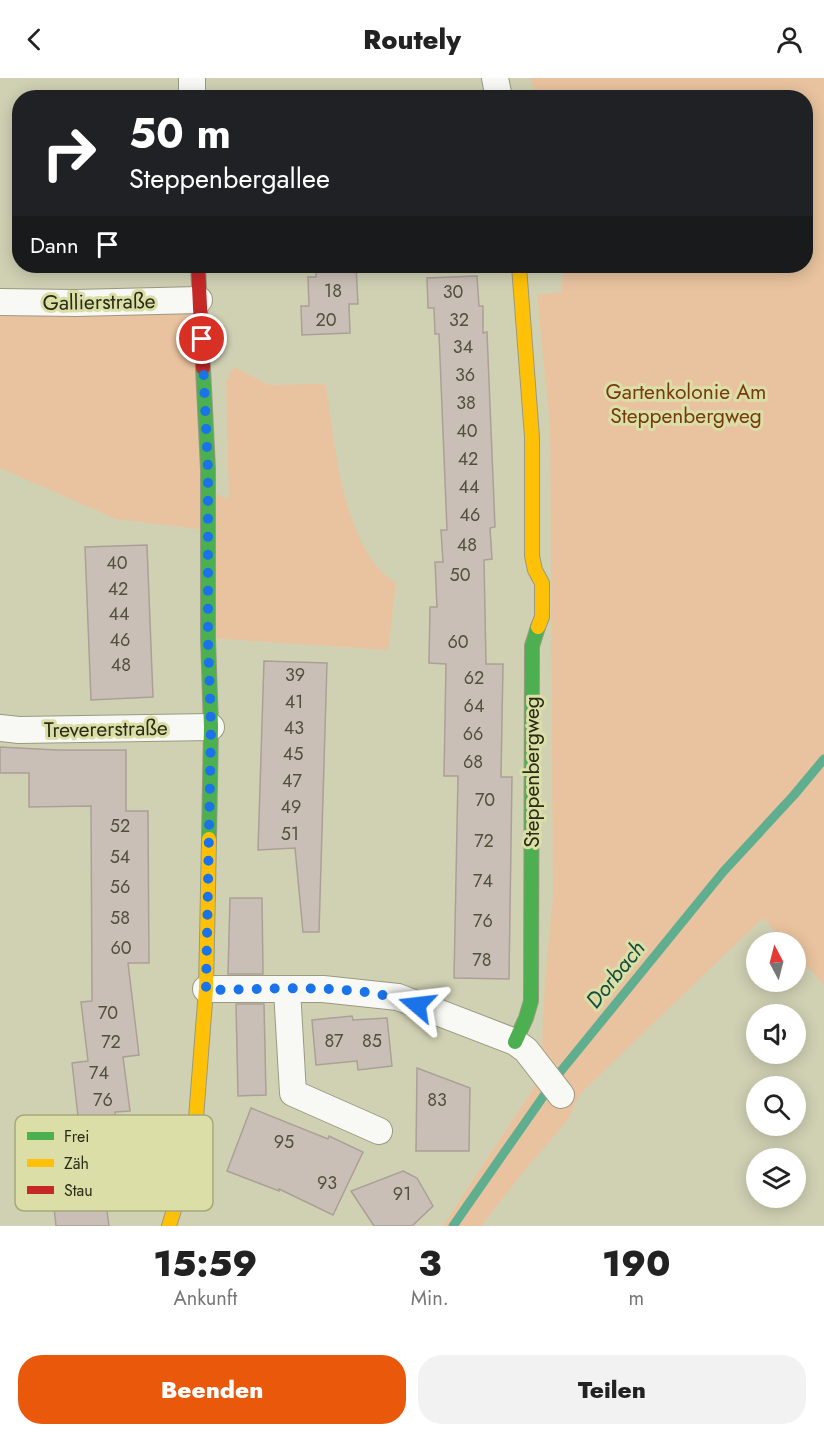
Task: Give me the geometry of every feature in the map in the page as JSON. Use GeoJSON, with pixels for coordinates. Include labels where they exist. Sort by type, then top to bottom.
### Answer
{"type":"FeatureCollection","features":[{"type":"Feature","properties":{"kind":"street"},"geometry":{"type":"LineString","coordinates":[[196,1115],[206,990],[211,727],[208,638],[208,469],[198,273]]}},
{"type":"Feature","properties":{"kind":"street","name":"Steppenbergweg"},"geometry":{"type":"LineString","coordinates":[[515,1042],[531,1001],[532,646],[542,617],[542,582],[534,570],[532,556],[532,437],[520,273]]}},
{"type":"Feature","properties":{"kind":"street","name":"Gallierstraße"},"geometry":{"type":"LineString","coordinates":[[0,302],[199,300]]}},
{"type":"Feature","properties":{"kind":"street","name":"Trevererstraße"},"geometry":{"type":"LineString","coordinates":[[0,728],[19,730],[211,727]]}},
{"type":"Feature","properties":{"kind":"street"},"geometry":{"type":"LineString","coordinates":[[206,990],[360,992],[398,997],[515,1042],[526,1050],[561,1095]]}},
{"type":"Feature","properties":{"kind":"street"},"geometry":{"type":"LineString","coordinates":[[286,990],[293,1093],[380,1131]]}},
{"type":"Feature","properties":{"kind":"street"},"geometry":{"type":"LineString","coordinates":[[169,1226],[174,1211]]}},
{"type":"Feature","properties":{"kind":"green space","name":"Gartenkolonie Am Steppenbergweg"},"geometry":{"type":"Polygon","coordinates":[[[531,78],[824,78],[824,985],[806,965],[806,932],[776,932],[763,918],[579,1095],[568,1120],[481,1226],[443,1226],[535,1086],[542,1048],[545,981],[553,895],[550,426],[537,295],[561,292],[563,273],[813,273],[813,90],[534,90],[531,78]]]}},
{"type":"Feature","properties":{"kind":"green space"},"geometry":{"type":"Polygon","coordinates":[[[199,300],[208,491],[229,499],[226,382],[234,367],[269,385],[326,385],[341,481],[355,528],[365,550],[378,568],[396,583],[388,650],[208,638],[208,530],[116,519],[0,468],[0,302],[199,300]]]}},
{"type":"Feature","properties":{"kind":"building"},"geometry":{"type":"Polygon","coordinates":[[[316,273],[356,273],[358,304],[349,304],[350,333],[302,335],[301,306],[309,306],[308,277],[316,277],[316,273]]]}},
{"type":"Feature","properties":{"kind":"building"},"geometry":{"type":"Polygon","coordinates":[[[477,276],[479,306],[483,306],[483,333],[487,332],[495,527],[490,528],[492,559],[484,560],[486,664],[503,664],[501,777],[512,777],[509,979],[454,978],[458,776],[444,776],[446,664],[429,663],[430,607],[437,607],[435,562],[443,562],[441,530],[447,530],[439,334],[435,334],[434,308],[428,308],[427,278],[477,276]]]}},
{"type":"Feature","properties":{"kind":"building"},"geometry":{"type":"Polygon","coordinates":[[[147,545],[153,697],[91,700],[85,547],[147,545]]]}},
{"type":"Feature","properties":{"kind":"building"},"geometry":{"type":"Polygon","coordinates":[[[264,661],[327,663],[319,932],[303,932],[295,848],[258,850],[264,661]]]}},
{"type":"Feature","properties":{"kind":"building"},"geometry":{"type":"Polygon","coordinates":[[[0,747],[126,750],[126,811],[148,811],[149,963],[128,963],[139,1055],[123,1057],[130,1111],[115,1112],[115,1115],[78,1115],[72,1063],[88,1061],[81,1002],[92,1001],[91,806],[29,807],[29,773],[0,773],[0,747]]]}},
{"type":"Feature","properties":{"kind":"building"},"geometry":{"type":"Polygon","coordinates":[[[230,898],[262,898],[263,974],[228,974],[230,898]]]}},
{"type":"Feature","properties":{"kind":"building"},"geometry":{"type":"Polygon","coordinates":[[[236,1004],[264,1004],[266,1095],[238,1096],[236,1004]]]}},
{"type":"Feature","properties":{"kind":"building"},"geometry":{"type":"Polygon","coordinates":[[[352,1016],[353,1020],[387,1018],[392,1066],[358,1070],[357,1061],[316,1065],[312,1020],[352,1016]]]}},
{"type":"Feature","properties":{"kind":"building"},"geometry":{"type":"Polygon","coordinates":[[[417,1068],[470,1088],[469,1151],[416,1151],[417,1068]]]}},
{"type":"Feature","properties":{"kind":"building"},"geometry":{"type":"Polygon","coordinates":[[[251,1108],[328,1139],[329,1136],[363,1152],[333,1215],[279,1189],[279,1191],[227,1171],[251,1108]]]}},
{"type":"Feature","properties":{"kind":"building"},"geometry":{"type":"Polygon","coordinates":[[[403,1171],[417,1178],[433,1206],[412,1226],[374,1226],[351,1191],[403,1171]]]}},
{"type":"Feature","properties":{"kind":"building"},"geometry":{"type":"Polygon","coordinates":[[[54,1211],[107,1211],[109,1226],[56,1226],[54,1211]]]}},
{"type":"Feature","properties":{"kind":"waterway","name":"Dorbach"},"geometry":{"type":"LineString","coordinates":[[453,1226],[561,1071],[723,872],[824,759]]}},
{"type":"Feature","properties":{"kind":"traffic: fast"},"geometry":{"type":"LineString","coordinates":[[203,368],[208,469],[208,638],[211,727],[209,839]]}},
{"type":"Feature","properties":{"kind":"traffic: fast"},"geometry":{"type":"LineString","coordinates":[[515,1042],[531,1001],[532,646],[538,627]]}},
{"type":"Feature","properties":{"kind":"traffic: slow"},"geometry":{"type":"LineString","coordinates":[[520,273],[532,437],[532,556],[535,570],[542,583],[542,617],[538,627]]}},
{"type":"Feature","properties":{"kind":"traffic: slow"},"geometry":{"type":"LineString","coordinates":[[196,1115],[206,989],[209,839]]}},
{"type":"Feature","properties":{"kind":"traffic: slow"},"geometry":{"type":"LineString","coordinates":[[169,1226],[174,1211]]}},
{"type":"Feature","properties":{"kind":"traffic: jam"},"geometry":{"type":"LineString","coordinates":[[198,273],[203,368]]}},
{"type":"Feature","properties":{"kind":"route"},"geometry":{"type":"LineString","coordinates":[[202,339],[208,469],[208,638],[211,727],[206,990],[323,989],[398,997],[417,1005]]}}]}
